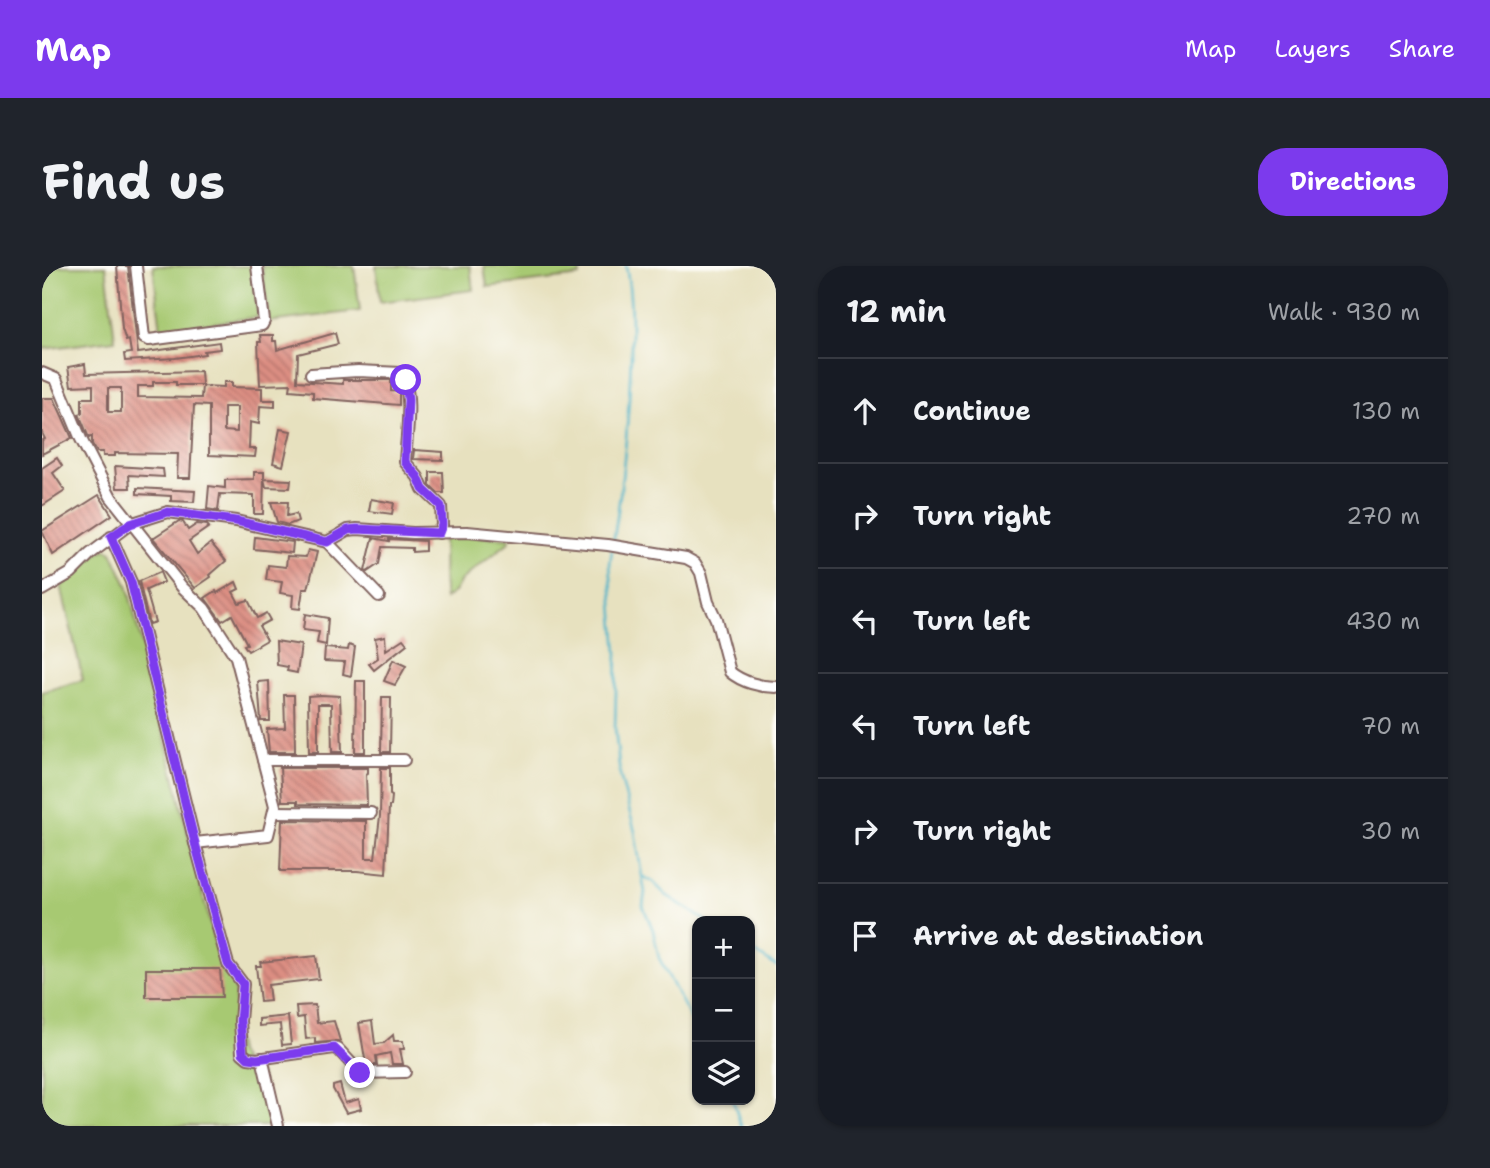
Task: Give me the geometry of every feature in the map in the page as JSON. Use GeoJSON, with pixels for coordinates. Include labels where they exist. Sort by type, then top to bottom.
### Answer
{"type":"FeatureCollection","features":[{"type":"Feature","properties":{"kind":"street"},"geometry":{"type":"LineString","coordinates":[[136,266],[144,338],[149,340],[262,325],[264,321],[257,266]]}},
{"type":"Feature","properties":{"kind":"street"},"geometry":{"type":"LineString","coordinates":[[42,373],[56,379],[111,497],[182,587],[204,608],[236,657],[275,806],[274,812],[268,835],[195,843]]}},
{"type":"Feature","properties":{"kind":"street"},"geometry":{"type":"LineString","coordinates":[[311,373],[401,373],[406,380],[408,400],[405,462],[418,477],[423,489],[441,506],[442,525],[439,533]]}},
{"type":"Feature","properties":{"kind":"street"},"geometry":{"type":"LineString","coordinates":[[42,590],[71,573],[111,537],[130,524],[156,514],[181,512],[236,521],[327,542],[379,596]]}},
{"type":"Feature","properties":{"kind":"street"},"geometry":{"type":"LineString","coordinates":[[327,542],[348,530],[357,529],[508,534],[686,558],[695,563],[701,573],[730,672],[755,684],[776,687]]}},
{"type":"Feature","properties":{"kind":"street"},"geometry":{"type":"LineString","coordinates":[[111,537],[131,582],[195,843],[228,964],[243,984],[240,1021],[243,1053],[248,1058],[262,1058],[334,1048],[360,1073],[405,1072]]}},
{"type":"Feature","properties":{"kind":"street"},"geometry":{"type":"LineString","coordinates":[[263,760],[404,760]]}},
{"type":"Feature","properties":{"kind":"street"},"geometry":{"type":"LineString","coordinates":[[274,812],[371,813]]}},
{"type":"Feature","properties":{"kind":"street"},"geometry":{"type":"LineString","coordinates":[[262,1058],[278,1126]]}},
{"type":"Feature","properties":{"kind":"green space"},"geometry":{"type":"Polygon","coordinates":[[[42,266],[106,266],[115,340],[42,349],[42,266]]]}},
{"type":"Feature","properties":{"kind":"green space"},"geometry":{"type":"Polygon","coordinates":[[[153,266],[252,266],[258,317],[161,330],[153,266]]]}},
{"type":"Feature","properties":{"kind":"green space"},"geometry":{"type":"Polygon","coordinates":[[[262,266],[354,266],[360,311],[269,322],[262,266]]]}},
{"type":"Feature","properties":{"kind":"green space"},"geometry":{"type":"Polygon","coordinates":[[[376,266],[470,266],[473,290],[380,302],[376,266]]]}},
{"type":"Feature","properties":{"kind":"green space"},"geometry":{"type":"Polygon","coordinates":[[[484,266],[579,266],[580,276],[487,287],[484,266]]]}},
{"type":"Feature","properties":{"kind":"green space"},"geometry":{"type":"Polygon","coordinates":[[[450,535],[510,538],[509,542],[461,580],[455,591],[445,599],[443,540],[450,535]]]}},
{"type":"Feature","properties":{"kind":"green space"},"geometry":{"type":"Polygon","coordinates":[[[106,549],[112,552],[127,585],[217,953],[235,982],[235,1035],[238,1052],[243,1061],[260,1073],[274,1126],[42,1126],[42,692],[83,680],[61,586],[99,552],[106,549]]]}},
{"type":"Feature","properties":{"kind":"building"},"geometry":{"type":"Polygon","coordinates":[[[117,266],[128,266],[138,353],[219,342],[220,349],[175,358],[125,361],[124,354],[131,353],[129,340],[126,341],[122,329],[117,266]]]}},
{"type":"Feature","properties":{"kind":"building"},"geometry":{"type":"Polygon","coordinates":[[[335,333],[338,344],[298,354],[297,381],[343,384],[343,380],[391,380],[391,391],[399,392],[399,405],[313,398],[313,392],[290,390],[291,384],[260,385],[260,335],[273,335],[277,350],[335,333]]]}},
{"type":"Feature","properties":{"kind":"building"},"geometry":{"type":"Polygon","coordinates":[[[85,364],[86,374],[201,371],[202,385],[153,382],[153,386],[138,386],[138,397],[201,398],[202,386],[224,387],[224,382],[232,382],[232,387],[262,388],[262,400],[275,400],[275,407],[260,406],[259,424],[250,422],[249,449],[256,449],[255,457],[209,455],[209,406],[194,405],[190,478],[177,478],[178,454],[115,453],[115,456],[103,456],[103,452],[97,452],[92,444],[92,436],[89,438],[79,414],[82,413],[82,398],[93,398],[93,385],[71,386],[68,367],[85,364]],[[108,388],[108,412],[121,412],[121,388],[108,388]],[[224,407],[224,431],[237,432],[237,407],[224,407]]]}},
{"type":"Feature","properties":{"kind":"building"},"geometry":{"type":"Polygon","coordinates":[[[42,398],[54,398],[72,438],[42,454],[42,440],[45,439],[42,433],[42,398]]]}},
{"type":"Feature","properties":{"kind":"building"},"geometry":{"type":"Polygon","coordinates":[[[280,429],[291,431],[283,466],[273,463],[280,429]]]}},
{"type":"Feature","properties":{"kind":"building"},"geometry":{"type":"Polygon","coordinates":[[[414,450],[443,452],[443,460],[413,459],[414,450]]]}},
{"type":"Feature","properties":{"kind":"building"},"geometry":{"type":"Polygon","coordinates":[[[57,458],[62,466],[53,473],[65,491],[42,506],[42,468],[57,458]]]}},
{"type":"Feature","properties":{"kind":"building"},"geometry":{"type":"Polygon","coordinates":[[[115,466],[163,469],[164,477],[129,475],[130,488],[117,488],[115,466]]]}},
{"type":"Feature","properties":{"kind":"building"},"geometry":{"type":"Polygon","coordinates":[[[254,472],[264,472],[263,514],[254,514],[254,495],[220,494],[218,511],[207,509],[209,486],[225,488],[225,480],[254,479],[254,472]]]}},
{"type":"Feature","properties":{"kind":"building"},"geometry":{"type":"Polygon","coordinates":[[[430,472],[443,472],[444,493],[438,493],[430,485],[430,472]]]}},
{"type":"Feature","properties":{"kind":"building"},"geometry":{"type":"Polygon","coordinates":[[[264,479],[291,480],[290,488],[266,487],[264,479]]]}},
{"type":"Feature","properties":{"kind":"building"},"geometry":{"type":"Polygon","coordinates":[[[137,488],[195,491],[194,502],[171,501],[171,496],[137,494],[137,488]]]}},
{"type":"Feature","properties":{"kind":"building"},"geometry":{"type":"Polygon","coordinates":[[[99,495],[112,515],[53,555],[42,531],[99,495]]]}},
{"type":"Feature","properties":{"kind":"building"},"geometry":{"type":"Polygon","coordinates":[[[371,499],[394,503],[392,514],[369,511],[371,499]]]}},
{"type":"Feature","properties":{"kind":"building"},"geometry":{"type":"Polygon","coordinates":[[[271,502],[288,502],[287,516],[296,514],[298,521],[288,525],[277,522],[271,502]]]}},
{"type":"Feature","properties":{"kind":"building"},"geometry":{"type":"Polygon","coordinates":[[[179,521],[183,522],[188,530],[197,524],[207,525],[209,527],[189,541],[197,554],[211,543],[226,561],[211,577],[195,588],[153,538],[179,521]]]}},
{"type":"Feature","properties":{"kind":"building"},"geometry":{"type":"Polygon","coordinates":[[[255,537],[293,542],[292,553],[254,549],[255,537]]]}},
{"type":"Feature","properties":{"kind":"building"},"geometry":{"type":"Polygon","coordinates":[[[373,538],[425,541],[425,551],[412,552],[412,548],[382,547],[379,564],[367,572],[365,571],[373,538]]]}},
{"type":"Feature","properties":{"kind":"building"},"geometry":{"type":"Polygon","coordinates":[[[308,550],[317,552],[308,589],[303,589],[300,609],[292,608],[293,595],[280,593],[282,582],[266,580],[268,565],[286,567],[287,556],[306,557],[308,550]]]}},
{"type":"Feature","properties":{"kind":"building"},"geometry":{"type":"Polygon","coordinates":[[[160,572],[164,582],[146,590],[155,622],[149,624],[139,581],[160,572]]]}},
{"type":"Feature","properties":{"kind":"building"},"geometry":{"type":"Polygon","coordinates":[[[236,582],[239,589],[233,592],[239,603],[248,600],[257,618],[266,613],[270,620],[259,626],[267,640],[248,651],[232,615],[222,621],[205,598],[236,582]]]}},
{"type":"Feature","properties":{"kind":"building"},"geometry":{"type":"Polygon","coordinates":[[[305,614],[328,618],[326,645],[317,643],[319,632],[303,630],[305,614]]]}},
{"type":"Feature","properties":{"kind":"building"},"geometry":{"type":"Polygon","coordinates":[[[385,636],[386,650],[403,639],[407,644],[374,670],[369,664],[378,658],[375,638],[385,636]]]}},
{"type":"Feature","properties":{"kind":"building"},"geometry":{"type":"Polygon","coordinates":[[[276,641],[301,645],[297,673],[287,671],[288,667],[277,665],[276,641]]]}},
{"type":"Feature","properties":{"kind":"building"},"geometry":{"type":"Polygon","coordinates":[[[349,645],[355,647],[351,676],[343,674],[345,662],[324,661],[325,648],[348,650],[349,645]]]}},
{"type":"Feature","properties":{"kind":"building"},"geometry":{"type":"Polygon","coordinates":[[[393,660],[406,666],[395,685],[384,681],[393,660]]]}},
{"type":"Feature","properties":{"kind":"building"},"geometry":{"type":"Polygon","coordinates":[[[269,681],[270,721],[261,721],[258,682],[269,681]]]}},
{"type":"Feature","properties":{"kind":"building"},"geometry":{"type":"Polygon","coordinates":[[[356,681],[365,681],[365,752],[355,752],[356,681]]]}},
{"type":"Feature","properties":{"kind":"building"},"geometry":{"type":"Polygon","coordinates":[[[284,695],[294,695],[295,752],[269,752],[267,729],[285,728],[284,695]]]}},
{"type":"Feature","properties":{"kind":"building"},"geometry":{"type":"Polygon","coordinates":[[[308,696],[340,696],[342,752],[332,752],[331,704],[318,704],[318,752],[309,752],[308,696]]]}},
{"type":"Feature","properties":{"kind":"building"},"geometry":{"type":"Polygon","coordinates":[[[382,697],[391,697],[390,752],[381,752],[382,697]]]}},
{"type":"Feature","properties":{"kind":"building"},"geometry":{"type":"Polygon","coordinates":[[[280,768],[368,768],[367,805],[298,804],[298,801],[282,801],[280,768]]]}},
{"type":"Feature","properties":{"kind":"building"},"geometry":{"type":"Polygon","coordinates":[[[381,768],[390,768],[392,796],[389,806],[386,874],[357,871],[280,871],[282,820],[366,821],[366,858],[375,858],[380,816],[381,768]]]}},
{"type":"Feature","properties":{"kind":"building"},"geometry":{"type":"Polygon","coordinates":[[[316,956],[319,979],[268,985],[270,1001],[260,1002],[256,966],[261,966],[260,962],[316,956]]]}},
{"type":"Feature","properties":{"kind":"building"},"geometry":{"type":"Polygon","coordinates":[[[146,969],[220,969],[222,997],[146,997],[146,969]]]}},
{"type":"Feature","properties":{"kind":"building"},"geometry":{"type":"Polygon","coordinates":[[[315,1005],[317,1023],[334,1021],[340,1041],[315,1043],[315,1038],[306,1039],[304,1017],[297,1018],[296,1006],[315,1005]]]}},
{"type":"Feature","properties":{"kind":"building"},"geometry":{"type":"Polygon","coordinates":[[[288,1016],[291,1044],[282,1045],[280,1024],[259,1026],[259,1019],[288,1016]]]}},
{"type":"Feature","properties":{"kind":"building"},"geometry":{"type":"Polygon","coordinates":[[[372,1021],[375,1044],[384,1043],[393,1035],[394,1041],[403,1041],[404,1049],[400,1049],[403,1064],[392,1064],[390,1053],[376,1056],[377,1065],[366,1065],[359,1023],[372,1021]]]}},
{"type":"Feature","properties":{"kind":"building"},"geometry":{"type":"Polygon","coordinates":[[[340,1084],[345,1103],[359,1099],[361,1109],[346,1113],[333,1089],[333,1086],[340,1084]]]}},
{"type":"Feature","properties":{"kind":"waterway"},"geometry":{"type":"LineString","coordinates":[[613,544],[623,474],[630,380],[631,312],[626,266]]}},
{"type":"Feature","properties":{"kind":"waterway"},"geometry":{"type":"LineString","coordinates":[[612,550],[610,564],[617,653],[615,728],[620,775],[635,832],[645,892],[643,906],[653,930],[659,958],[692,1021]]}},
{"type":"Feature","properties":{"kind":"waterway"},"geometry":{"type":"LineString","coordinates":[[644,877],[698,916]]}},
{"type":"Feature","properties":{"kind":"waterway"},"geometry":{"type":"LineString","coordinates":[[755,952],[776,966]]}},
{"type":"Feature","properties":{"kind":"waterway"},"geometry":{"type":"LineString","coordinates":[[735,1105],[741,1126]]}},
{"type":"Feature","properties":{"kind":"route"},"geometry":{"type":"LineString","coordinates":[[360,1073],[334,1048],[257,1059],[248,1058],[243,1053],[240,1021],[243,984],[228,964],[195,843],[131,582],[111,537],[130,524],[168,512],[236,521],[327,542],[348,530],[357,529],[439,533],[442,525],[441,506],[436,498],[423,489],[418,477],[405,462],[408,400],[406,380]]}}]}
